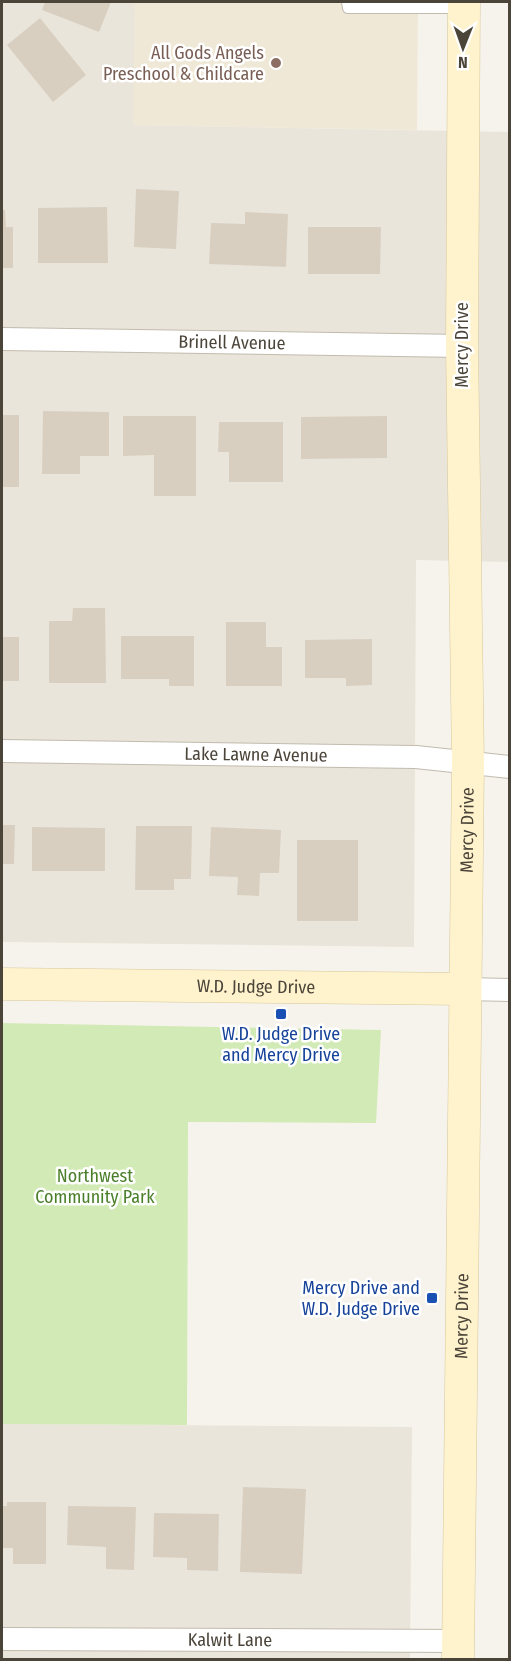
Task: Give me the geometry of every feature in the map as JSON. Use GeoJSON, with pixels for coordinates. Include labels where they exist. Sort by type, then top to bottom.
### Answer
{"type":"FeatureCollection","features":[{"type":"Feature","properties":{"kind":"street","name":"Mercy Drive"},"geometry":{"type":"LineString","coordinates":[[459,1650],[468,763],[462,346],[464,4]]}},
{"type":"Feature","properties":{"kind":"street","name":"Brinell Avenue"},"geometry":{"type":"LineString","coordinates":[[2,339],[462,346]]}},
{"type":"Feature","properties":{"kind":"street","name":"Lake Lawne Avenue"},"geometry":{"type":"LineString","coordinates":[[2,751],[416,757],[510,767]]}},
{"type":"Feature","properties":{"kind":"street","name":"W.D. Judge Drive"},"geometry":{"type":"LineString","coordinates":[[2,984],[510,990]]}},
{"type":"Feature","properties":{"kind":"street","name":"Kalwit Lane"},"geometry":{"type":"LineString","coordinates":[[2,1639],[459,1650]]}},
{"type":"Feature","properties":{"kind":"lane"},"geometry":{"type":"LineString","coordinates":[[347,2],[348,8],[464,4]]}},
{"type":"Feature","properties":{"kind":"shaded area"},"geometry":{"type":"Polygon","coordinates":[[[2,2],[135,2],[134,125],[509,132],[509,562],[416,560],[414,947],[2,942],[2,2]]]}},
{"type":"Feature","properties":{"kind":"shaded area","name":"All Gods Angels Preschool & Childcare"},"geometry":{"type":"Polygon","coordinates":[[[135,2],[418,2],[417,130],[133,125],[135,2]]]}},
{"type":"Feature","properties":{"kind":"shaded area"},"geometry":{"type":"Polygon","coordinates":[[[2,1424],[412,1427],[410,1659],[2,1660],[2,1424]]]}},
{"type":"Feature","properties":{"kind":"green space","name":"Northwest Community Park"},"geometry":{"type":"Polygon","coordinates":[[[2,1023],[381,1030],[376,1123],[188,1122],[187,1425],[2,1424],[2,1023]]]}},
{"type":"Feature","properties":{"kind":"building"},"geometry":{"type":"Polygon","coordinates":[[[45,2],[111,2],[99,32],[42,10],[45,2]]]}},
{"type":"Feature","properties":{"kind":"building"},"geometry":{"type":"Polygon","coordinates":[[[40,18],[86,75],[53,102],[7,45],[40,18]]]}},
{"type":"Feature","properties":{"kind":"building"},"geometry":{"type":"Polygon","coordinates":[[[136,189],[179,191],[176,249],[134,247],[136,189]]]}},
{"type":"Feature","properties":{"kind":"building"},"geometry":{"type":"Polygon","coordinates":[[[107,207],[108,263],[38,263],[38,208],[107,207]]]}},
{"type":"Feature","properties":{"kind":"building"},"geometry":{"type":"Polygon","coordinates":[[[2,210],[5,210],[6,227],[13,227],[13,268],[2,268],[2,210]]]}},
{"type":"Feature","properties":{"kind":"building"},"geometry":{"type":"Polygon","coordinates":[[[245,212],[288,214],[286,267],[209,264],[211,223],[245,224],[245,212]]]}},
{"type":"Feature","properties":{"kind":"building"},"geometry":{"type":"Polygon","coordinates":[[[308,227],[381,227],[380,274],[308,274],[308,227]]]}},
{"type":"Feature","properties":{"kind":"building"},"geometry":{"type":"Polygon","coordinates":[[[43,411],[109,412],[109,456],[80,456],[80,474],[42,474],[43,411]]]}},
{"type":"Feature","properties":{"kind":"building"},"geometry":{"type":"Polygon","coordinates":[[[2,415],[19,415],[19,487],[2,487],[2,415]]]}},
{"type":"Feature","properties":{"kind":"building"},"geometry":{"type":"Polygon","coordinates":[[[123,416],[196,416],[196,496],[154,496],[154,455],[123,456],[123,416]]]}},
{"type":"Feature","properties":{"kind":"building"},"geometry":{"type":"Polygon","coordinates":[[[387,416],[387,458],[301,459],[301,417],[387,416]]]}},
{"type":"Feature","properties":{"kind":"building"},"geometry":{"type":"Polygon","coordinates":[[[219,422],[283,422],[283,482],[229,482],[229,452],[218,452],[219,422]]]}},
{"type":"Feature","properties":{"kind":"building"},"geometry":{"type":"Polygon","coordinates":[[[73,608],[105,608],[106,683],[49,683],[49,621],[72,621],[73,608]]]}},
{"type":"Feature","properties":{"kind":"building"},"geometry":{"type":"Polygon","coordinates":[[[226,622],[266,622],[266,647],[282,647],[282,686],[226,686],[226,622]]]}},
{"type":"Feature","properties":{"kind":"building"},"geometry":{"type":"Polygon","coordinates":[[[121,636],[194,636],[194,686],[169,686],[169,679],[121,679],[121,636]]]}},
{"type":"Feature","properties":{"kind":"building"},"geometry":{"type":"Polygon","coordinates":[[[2,637],[19,637],[19,681],[2,681],[2,637]]]}},
{"type":"Feature","properties":{"kind":"building"},"geometry":{"type":"Polygon","coordinates":[[[372,639],[372,685],[346,686],[346,678],[305,678],[305,640],[372,639]]]}},
{"type":"Feature","properties":{"kind":"building"},"geometry":{"type":"Polygon","coordinates":[[[2,825],[15,825],[14,864],[2,864],[2,825]]]}},
{"type":"Feature","properties":{"kind":"building"},"geometry":{"type":"Polygon","coordinates":[[[136,826],[192,826],[191,879],[174,879],[174,890],[135,890],[136,826]]]}},
{"type":"Feature","properties":{"kind":"building"},"geometry":{"type":"Polygon","coordinates":[[[32,827],[105,828],[105,871],[32,871],[32,827]]]}},
{"type":"Feature","properties":{"kind":"building"},"geometry":{"type":"Polygon","coordinates":[[[211,827],[281,830],[279,873],[260,873],[259,896],[237,895],[238,877],[209,876],[211,827]]]}},
{"type":"Feature","properties":{"kind":"building"},"geometry":{"type":"Polygon","coordinates":[[[297,840],[358,840],[358,921],[297,921],[297,840]]]}},
{"type":"Feature","properties":{"kind":"building"},"geometry":{"type":"Polygon","coordinates":[[[243,1487],[306,1489],[302,1574],[240,1572],[243,1487]]]}},
{"type":"Feature","properties":{"kind":"building"},"geometry":{"type":"Polygon","coordinates":[[[7,1502],[46,1502],[46,1564],[13,1564],[13,1548],[2,1548],[2,1506],[7,1506],[7,1502]]]}},
{"type":"Feature","properties":{"kind":"building"},"geometry":{"type":"Polygon","coordinates":[[[68,1506],[136,1507],[134,1570],[106,1569],[106,1547],[67,1545],[68,1506]]]}},
{"type":"Feature","properties":{"kind":"building"},"geometry":{"type":"Polygon","coordinates":[[[154,1513],[219,1514],[218,1571],[187,1570],[187,1558],[153,1557],[154,1513]]]}},
{"type":"Feature","properties":{"kind":"place","name":"All Gods Angels Preschool & Childcare"},"geometry":{"type":"Point","coordinates":[276,63]}},
{"type":"Feature","properties":{"kind":"place","name":"W.D. Judge Drive and Mercy Drive"},"geometry":{"type":"Point","coordinates":[281,1014]}},
{"type":"Feature","properties":{"kind":"place","name":"Mercy Drive and W.D. Judge Drive"},"geometry":{"type":"Point","coordinates":[432,1298]}}]}
